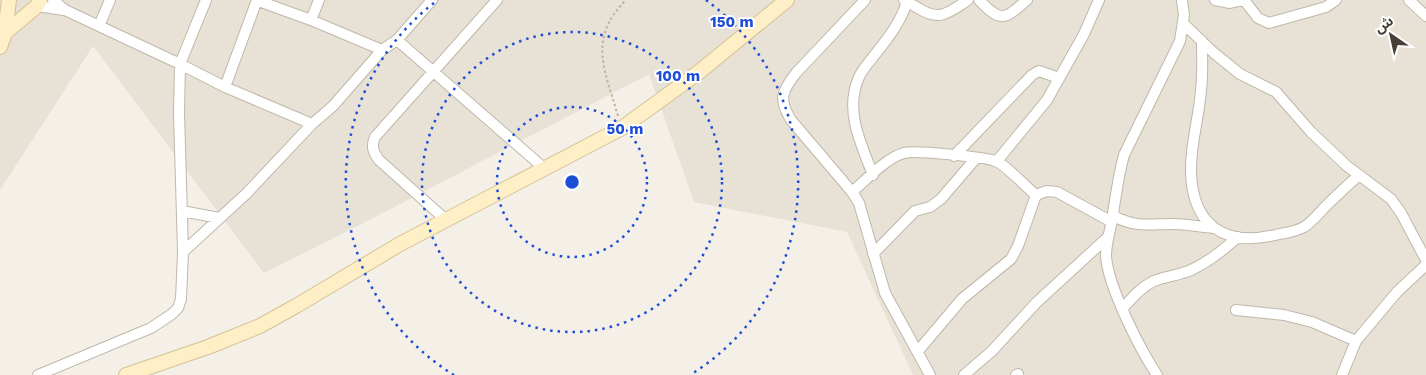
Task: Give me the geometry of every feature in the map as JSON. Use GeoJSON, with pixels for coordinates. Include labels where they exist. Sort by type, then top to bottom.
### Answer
{"type":"FeatureCollection","features":[{"type":"Feature","properties":{"kind":"street"},"geometry":{"type":"LineString","coordinates":[[10,0],[19,10],[35,5],[65,10]]}},
{"type":"Feature","properties":{"kind":"street"},"geometry":{"type":"LineString","coordinates":[[0,47],[10,0]]}},
{"type":"Feature","properties":{"kind":"street"},"geometry":{"type":"LineString","coordinates":[[53,0],[65,10],[225,87],[312,124]]}},
{"type":"Feature","properties":{"kind":"street"},"geometry":{"type":"LineString","coordinates":[[99,26],[110,0]]}},
{"type":"Feature","properties":{"kind":"street"},"geometry":{"type":"LineString","coordinates":[[38,375],[150,328],[178,308],[181,299],[183,252],[180,64],[206,0]]}},
{"type":"Feature","properties":{"kind":"street"},"geometry":{"type":"LineString","coordinates":[[225,87],[256,0],[311,20],[382,50]]}},
{"type":"Feature","properties":{"kind":"street"},"geometry":{"type":"LineString","coordinates":[[311,20],[319,0]]}},
{"type":"Feature","properties":{"kind":"street"},"geometry":{"type":"LineString","coordinates":[[183,252],[247,193],[312,124],[333,106],[382,50],[397,40],[432,0]]}},
{"type":"Feature","properties":{"kind":"street"},"geometry":{"type":"LineString","coordinates":[[446,220],[379,160],[372,147],[375,137],[497,0]]}},
{"type":"Feature","properties":{"kind":"street"},"geometry":{"type":"LineString","coordinates":[[865,0],[786,86],[783,94],[785,110],[791,120],[852,192],[861,209],[885,293],[904,329],[918,350],[930,375]]}},
{"type":"Feature","properties":{"kind":"street"},"geometry":{"type":"LineString","coordinates":[[872,175],[853,117],[856,85],[859,76],[890,35],[904,12],[905,1],[928,14],[937,16],[955,9],[968,0]]}},
{"type":"Feature","properties":{"kind":"street"},"geometry":{"type":"LineString","coordinates":[[979,0],[995,15],[1002,17],[1011,13],[1027,0]]}},
{"type":"Feature","properties":{"kind":"street"},"geometry":{"type":"LineString","coordinates":[[997,161],[1047,100],[1084,34],[1099,0]]}},
{"type":"Feature","properties":{"kind":"street"},"geometry":{"type":"LineString","coordinates":[[1157,375],[1116,292],[1106,258],[1119,173],[1124,155],[1180,41],[1184,24],[1182,0]]}},
{"type":"Feature","properties":{"kind":"street"},"geometry":{"type":"LineString","coordinates":[[1215,0],[1230,3],[1243,0],[1258,18],[1269,23],[1330,6],[1336,0]]}},
{"type":"Feature","properties":{"kind":"street"},"geometry":{"type":"LineString","coordinates":[[1409,0],[1426,16]]}},
{"type":"Feature","properties":{"kind":"street"},"geometry":{"type":"LineString","coordinates":[[126,375],[208,347],[260,326],[400,244],[622,128],[699,72],[778,3]]}},
{"type":"Feature","properties":{"kind":"street"},"geometry":{"type":"LineString","coordinates":[[4,33],[35,5]]}},
{"type":"Feature","properties":{"kind":"street"},"geometry":{"type":"LineString","coordinates":[[1184,24],[1240,74],[1276,92],[1311,132],[1347,166],[1391,199],[1405,219],[1426,260]]}},
{"type":"Feature","properties":{"kind":"street"},"geometry":{"type":"LineString","coordinates":[[397,40],[545,169]]}},
{"type":"Feature","properties":{"kind":"street"},"geometry":{"type":"LineString","coordinates":[[1202,41],[1201,90],[1193,140],[1191,173],[1194,196],[1202,215],[1213,228],[1228,236],[1248,239],[1270,236],[1304,227],[1359,175]]}},
{"type":"Feature","properties":{"kind":"street"},"geometry":{"type":"LineString","coordinates":[[954,156],[1032,75],[1038,72],[1059,78]]}},
{"type":"Feature","properties":{"kind":"street"},"geometry":{"type":"LineString","coordinates":[[852,192],[894,157],[905,152],[997,161],[1036,195]]}},
{"type":"Feature","properties":{"kind":"street"},"geometry":{"type":"LineString","coordinates":[[873,254],[915,211],[930,207],[941,198],[976,158]]}},
{"type":"Feature","properties":{"kind":"street"},"geometry":{"type":"LineString","coordinates":[[1036,195],[1047,191],[1057,192],[1112,219],[1136,225],[1176,224],[1213,228]]}},
{"type":"Feature","properties":{"kind":"street"},"geometry":{"type":"LineString","coordinates":[[918,350],[962,299],[1011,259],[1018,246],[1036,195]]}},
{"type":"Feature","properties":{"kind":"street"},"geometry":{"type":"LineString","coordinates":[[182,211],[219,218]]}},
{"type":"Feature","properties":{"kind":"street"},"geometry":{"type":"LineString","coordinates":[[964,375],[992,351],[1037,302],[1108,237]]}},
{"type":"Feature","properties":{"kind":"street"},"geometry":{"type":"LineString","coordinates":[[1123,308],[1142,288],[1153,281],[1192,270],[1211,259],[1238,238]]}},
{"type":"Feature","properties":{"kind":"street"},"geometry":{"type":"LineString","coordinates":[[1342,375],[1356,341],[1398,292],[1426,265]]}},
{"type":"Feature","properties":{"kind":"street"},"geometry":{"type":"LineString","coordinates":[[1236,310],[1284,315],[1312,322],[1356,341]]}},
{"type":"Feature","properties":{"kind":"path"},"geometry":{"type":"LineString","coordinates":[[622,128],[601,57],[602,38],[607,25],[615,11],[626,0]]}},
{"type":"Feature","properties":{"kind":"shaded area"},"geometry":{"type":"Polygon","coordinates":[[[0,0],[1426,0],[1426,375],[913,375],[847,232],[694,202],[649,74],[264,273],[93,46],[0,190],[0,0]]]}}]}
